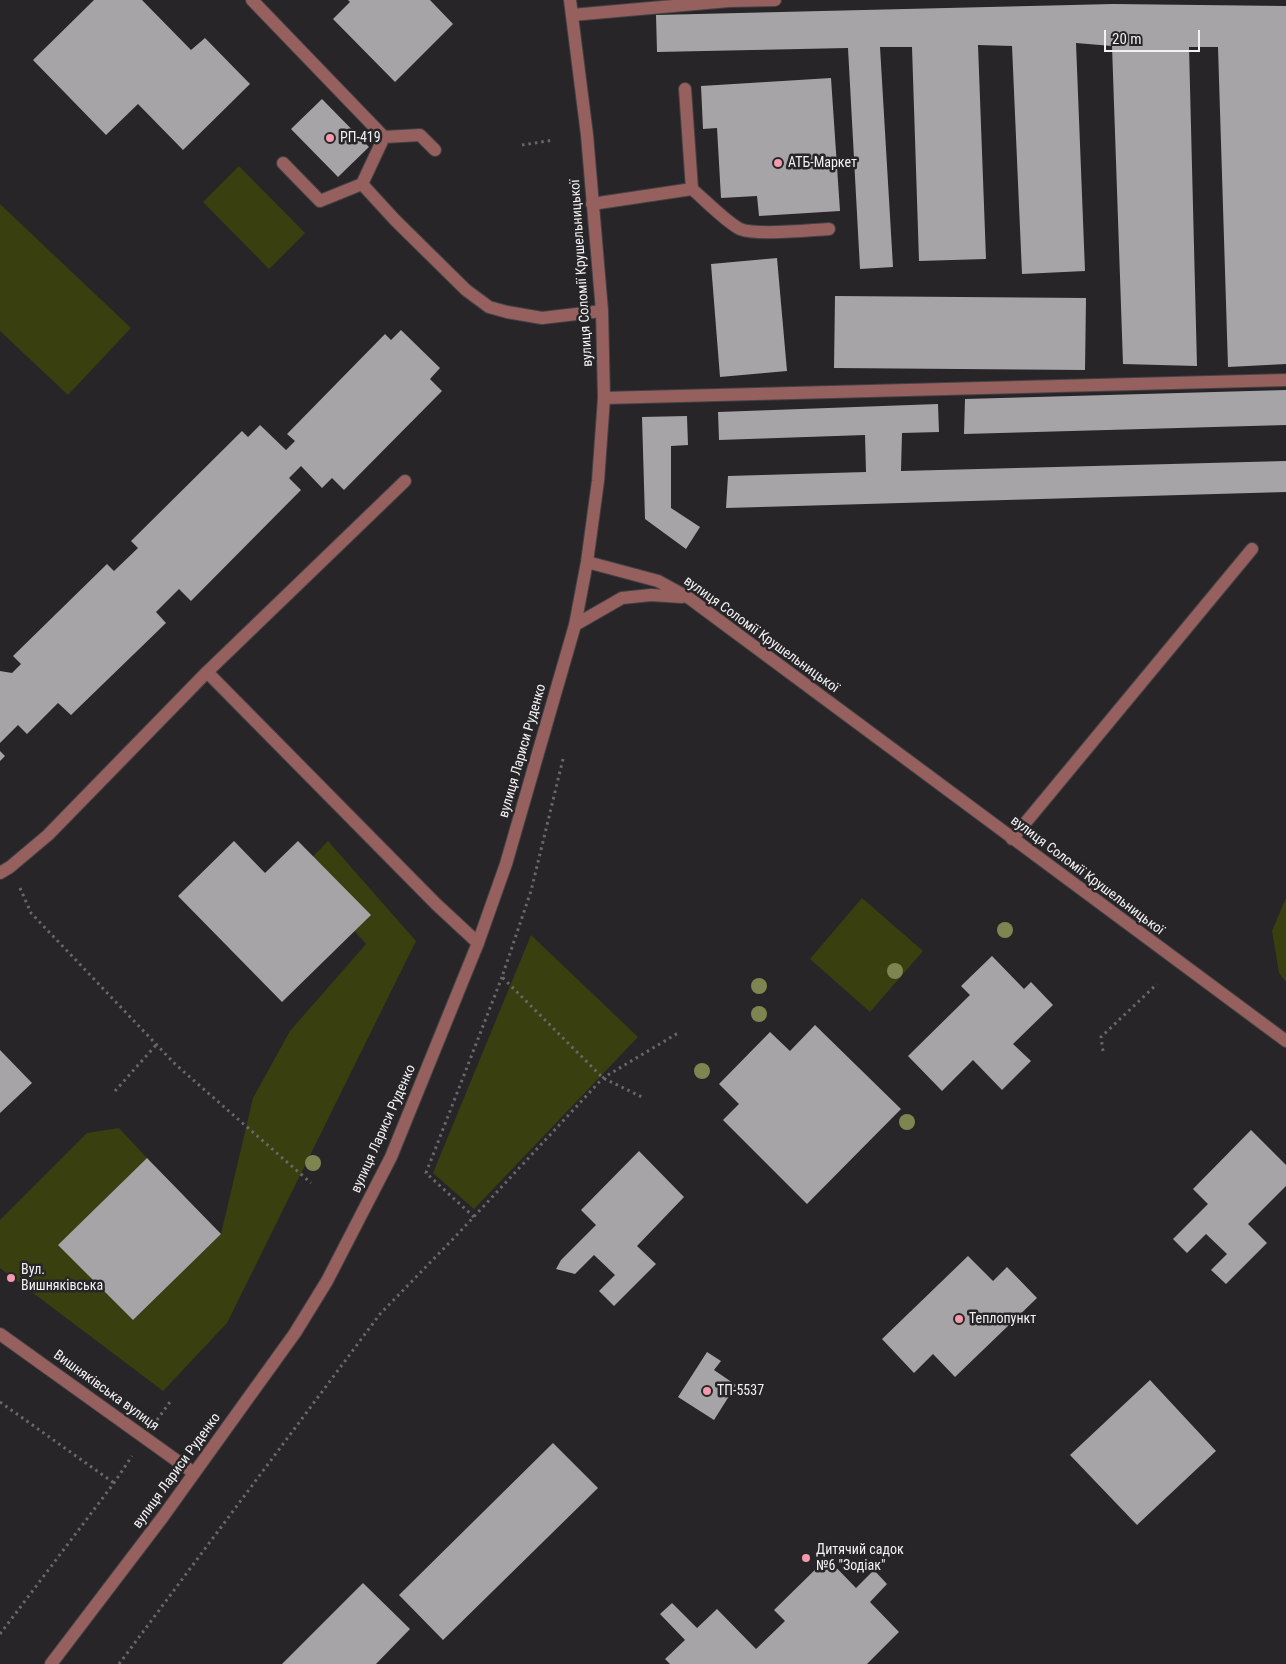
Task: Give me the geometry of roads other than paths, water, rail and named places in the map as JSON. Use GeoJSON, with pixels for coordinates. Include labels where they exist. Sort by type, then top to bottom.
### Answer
{"type":"FeatureCollection","features":[{"type":"Feature","properties":{"kind":"street"},"geometry":{"type":"LineString","coordinates":[[252,0],[384,137],[420,135],[435,150]]}},
{"type":"Feature","properties":{"kind":"street","name":"вулиця Соломії Крушельницької"},"geometry":{"type":"LineString","coordinates":[[570,0],[587,135],[602,311],[604,398],[598,481],[588,562],[658,581],[689,598],[1286,1041]]}},
{"type":"Feature","properties":{"kind":"street"},"geometry":{"type":"LineString","coordinates":[[572,15],[729,1],[775,0]]}},
{"type":"Feature","properties":{"kind":"street"},"geometry":{"type":"LineString","coordinates":[[685,89],[692,189],[740,228],[756,232],[829,229]]}},
{"type":"Feature","properties":{"kind":"street"},"geometry":{"type":"LineString","coordinates":[[283,163],[320,201],[362,184],[384,137]]}},
{"type":"Feature","properties":{"kind":"street"},"geometry":{"type":"LineString","coordinates":[[362,184],[395,220],[466,290],[489,307],[542,318],[602,311]]}},
{"type":"Feature","properties":{"kind":"street"},"geometry":{"type":"LineString","coordinates":[[592,204],[692,189]]}},
{"type":"Feature","properties":{"kind":"street"},"geometry":{"type":"LineString","coordinates":[[604,398],[1286,380]]}},
{"type":"Feature","properties":{"kind":"street"},"geometry":{"type":"LineString","coordinates":[[5,870],[48,835],[208,672],[405,481]]}},
{"type":"Feature","properties":{"kind":"street"},"geometry":{"type":"LineString","coordinates":[[1012,839],[1252,549]]}},
{"type":"Feature","properties":{"kind":"street","name":"вулиця Лариси Руденко"},"geometry":{"type":"LineString","coordinates":[[51,1664],[194,1473],[295,1333],[327,1282],[391,1157],[478,943],[506,864],[575,624],[588,562]]}},
{"type":"Feature","properties":{"kind":"street"},"geometry":{"type":"LineString","coordinates":[[575,624],[622,598],[651,595],[689,598]]}},
{"type":"Feature","properties":{"kind":"street"},"geometry":{"type":"LineString","coordinates":[[208,672],[436,904],[478,943]]}},
{"type":"Feature","properties":{"kind":"street","name":"Вишняківська вулиця"},"geometry":{"type":"LineString","coordinates":[[0,1334],[194,1473]]}},
{"type":"Feature","properties":{"kind":"place","name":"РП-419"},"geometry":{"type":"Point","coordinates":[330,138]}},
{"type":"Feature","properties":{"kind":"place","name":"АТБ-Маркет"},"geometry":{"type":"Point","coordinates":[778,163]}},
{"type":"Feature","properties":{"kind":"place","name":"Вул. Вишняківська"},"geometry":{"type":"Point","coordinates":[11,1278]}},
{"type":"Feature","properties":{"kind":"place","name":"Теплопункт"},"geometry":{"type":"Point","coordinates":[959,1319]}},
{"type":"Feature","properties":{"kind":"place","name":"ТП-5537"},"geometry":{"type":"Point","coordinates":[707,1391]}},
{"type":"Feature","properties":{"kind":"place","name":"Дитячий садок №6 \"Зодіак\""},"geometry":{"type":"Point","coordinates":[806,1558]}}]}
